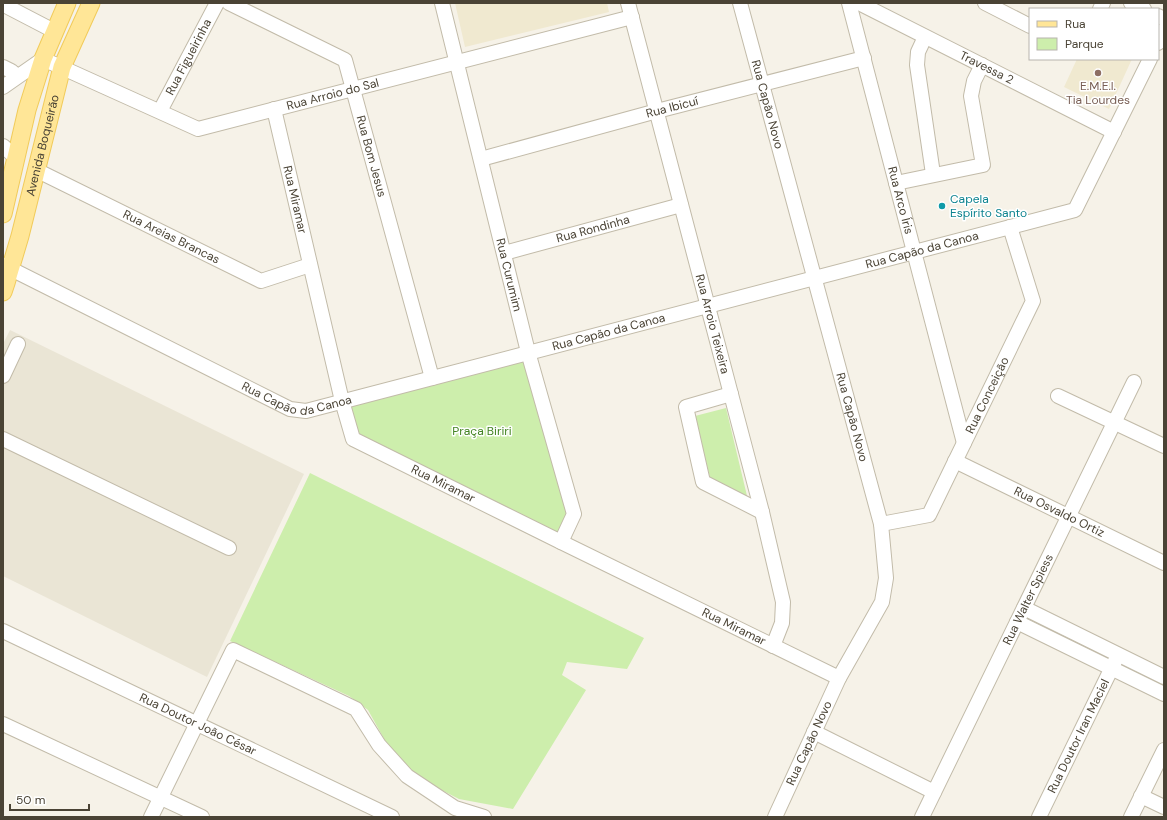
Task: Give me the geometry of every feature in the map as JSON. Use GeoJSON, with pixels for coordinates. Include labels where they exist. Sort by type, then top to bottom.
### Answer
{"type":"FeatureCollection","features":[{"type":"Feature","properties":{"kind":"main road","name":"Avenida Boqueirão"},"geometry":{"type":"LineString","coordinates":[[3,214],[42,59],[67,3]]}},
{"type":"Feature","properties":{"kind":"main road","name":"Avenida Boqueirão"},"geometry":{"type":"LineString","coordinates":[[3,292],[7,266],[36,170],[62,67],[91,3]]}},
{"type":"Feature","properties":{"kind":"street","name":"Rua Figueirinha"},"geometry":{"type":"LineString","coordinates":[[160,111],[217,3]]}},
{"type":"Feature","properties":{"kind":"street","name":"Rua Bom Jesus"},"geometry":{"type":"LineString","coordinates":[[229,3],[345,60],[432,378]]}},
{"type":"Feature","properties":{"kind":"street","name":"Rua Curumim"},"geometry":{"type":"LineString","coordinates":[[442,3],[528,352],[574,514],[561,542]]}},
{"type":"Feature","properties":{"kind":"street","name":"Rua Capão Novo"},"geometry":{"type":"LineString","coordinates":[[740,3],[881,524],[886,578],[882,602],[839,678],[775,817]]}},
{"type":"Feature","properties":{"kind":"street","name":"Rua Arco Íris"},"geometry":{"type":"LineString","coordinates":[[849,3],[964,443]]}},
{"type":"Feature","properties":{"kind":"street","name":"Travessa 2"},"geometry":{"type":"LineString","coordinates":[[859,3],[1114,132]]}},
{"type":"Feature","properties":{"kind":"street"},"geometry":{"type":"LineString","coordinates":[[984,3],[1029,26]]}},
{"type":"Feature","properties":{"kind":"street"},"geometry":{"type":"LineString","coordinates":[[1132,3],[1142,8]]}},
{"type":"Feature","properties":{"kind":"street"},"geometry":{"type":"LineString","coordinates":[[4,4],[54,31]]}},
{"type":"Feature","properties":{"kind":"street","name":"Rua Arroio do Sal"},"geometry":{"type":"LineString","coordinates":[[42,59],[198,129],[456,62],[630,10]]}},
{"type":"Feature","properties":{"kind":"street","name":"Rua Arroio Teixeira"},"geometry":{"type":"LineString","coordinates":[[630,10],[762,512],[783,602],[782,622],[773,646]]}},
{"type":"Feature","properties":{"kind":"street"},"geometry":{"type":"LineString","coordinates":[[1159,40],[1164,30]]}},
{"type":"Feature","properties":{"kind":"street"},"geometry":{"type":"LineString","coordinates":[[925,37],[918,52],[918,65],[933,174]]}},
{"type":"Feature","properties":{"kind":"street","name":"Rua Ibicuí"},"geometry":{"type":"LineString","coordinates":[[480,159],[657,111],[864,58]]}},
{"type":"Feature","properties":{"kind":"street"},"geometry":{"type":"LineString","coordinates":[[3,88],[17,76],[42,59]]}},
{"type":"Feature","properties":{"kind":"street","name":"Rua Capão da Canoa"},"geometry":{"type":"LineString","coordinates":[[7,266],[290,409],[306,411],[1075,210],[1150,60]]}},
{"type":"Feature","properties":{"kind":"street"},"geometry":{"type":"LineString","coordinates":[[896,183],[933,174],[983,165],[971,96],[974,81],[982,65]]}},
{"type":"Feature","properties":{"kind":"street"},"geometry":{"type":"LineString","coordinates":[[3,67],[17,76]]}},
{"type":"Feature","properties":{"kind":"street","name":"Rua Miramar"},"geometry":{"type":"LineString","coordinates":[[274,109],[342,401],[353,439],[839,678]]}},
{"type":"Feature","properties":{"kind":"street"},"geometry":{"type":"LineString","coordinates":[[3,146],[16,158]]}},
{"type":"Feature","properties":{"kind":"street","name":"Rua Areias Brancas"},"geometry":{"type":"LineString","coordinates":[[36,170],[261,281],[310,265]]}},
{"type":"Feature","properties":{"kind":"street","name":"Rua Rondinha"},"geometry":{"type":"LineString","coordinates":[[504,253],[681,205]]}},
{"type":"Feature","properties":{"kind":"street","name":"Rua Conceição"},"geometry":{"type":"LineString","coordinates":[[881,524],[929,515],[1033,301],[1010,227]]}},
{"type":"Feature","properties":{"kind":"street"},"geometry":{"type":"LineString","coordinates":[[3,376],[18,344]]}},
{"type":"Feature","properties":{"kind":"street","name":"Rua Walter Spiess"},"geometry":{"type":"LineString","coordinates":[[922,817],[1134,382]]}},
{"type":"Feature","properties":{"kind":"street"},"geometry":{"type":"LineString","coordinates":[[731,394],[686,407],[703,482],[762,512]]}},
{"type":"Feature","properties":{"kind":"street"},"geometry":{"type":"LineString","coordinates":[[1058,396],[1164,446]]}},
{"type":"Feature","properties":{"kind":"street"},"geometry":{"type":"LineString","coordinates":[[3,439],[227,552],[101,497],[3,449]]}},
{"type":"Feature","properties":{"kind":"street","name":"Rua Osvaldo Ortiz"},"geometry":{"type":"LineString","coordinates":[[955,461],[1164,563]]}},
{"type":"Feature","properties":{"kind":"street"},"geometry":{"type":"LineString","coordinates":[[1024,608],[1164,677]]}},
{"type":"Feature","properties":{"kind":"street"},"geometry":{"type":"LineString","coordinates":[[1017,622],[1164,694]]}},
{"type":"Feature","properties":{"kind":"street","name":"Rua Doutor João César"},"geometry":{"type":"LineString","coordinates":[[3,631],[392,817]]}},
{"type":"Feature","properties":{"kind":"street"},"geometry":{"type":"LineString","coordinates":[[151,817],[232,650],[356,709],[379,745],[407,776],[453,813],[484,817]]}},
{"type":"Feature","properties":{"kind":"street","name":"Rua Doutor Iran Maciel"},"geometry":{"type":"LineString","coordinates":[[1039,817],[1118,655]]}},
{"type":"Feature","properties":{"kind":"street"},"geometry":{"type":"LineString","coordinates":[[3,724],[202,817]]}},
{"type":"Feature","properties":{"kind":"street"},"geometry":{"type":"LineString","coordinates":[[814,732],[934,792]]}},
{"type":"Feature","properties":{"kind":"street"},"geometry":{"type":"LineString","coordinates":[[1131,817],[1164,750]]}},
{"type":"Feature","properties":{"kind":"street"},"geometry":{"type":"LineString","coordinates":[[1141,796],[1164,807]]}},
{"type":"Feature","properties":{"kind":"shaded area"},"geometry":{"type":"Polygon","coordinates":[[[455,3],[607,3],[609,12],[465,47],[455,3]]]}},
{"type":"Feature","properties":{"kind":"shaded area","name":"E.M.E.I. Tia Lourdes"},"geometry":{"type":"Polygon","coordinates":[[[1077,60],[1132,60],[1109,109],[1064,87],[1077,60]]]}},
{"type":"Feature","properties":{"kind":"shaded area"},"geometry":{"type":"Polygon","coordinates":[[[10,330],[304,474],[207,677],[3,576],[3,344],[10,330]]]}},
{"type":"Feature","properties":{"kind":"green space","name":"Praça Biriri"},"geometry":{"type":"Polygon","coordinates":[[[523,361],[567,513],[557,533],[359,435],[350,406],[523,361]]]}},
{"type":"Feature","properties":{"kind":"green space"},"geometry":{"type":"Polygon","coordinates":[[[726,408],[748,500],[711,482],[695,416],[726,408]]]}},
{"type":"Feature","properties":{"kind":"green space"},"geometry":{"type":"Polygon","coordinates":[[[310,473],[644,638],[627,669],[567,662],[562,675],[586,690],[513,809],[459,799],[420,779],[388,746],[368,710],[349,696],[230,641],[310,473]]]}},
{"type":"Feature","properties":{"kind":"place","name":"E.M.E.I. Tia Lourdes"},"geometry":{"type":"Point","coordinates":[1098,73]}},
{"type":"Feature","properties":{"kind":"place","name":"Capela Espírito Santo"},"geometry":{"type":"Point","coordinates":[942,206]}}]}
